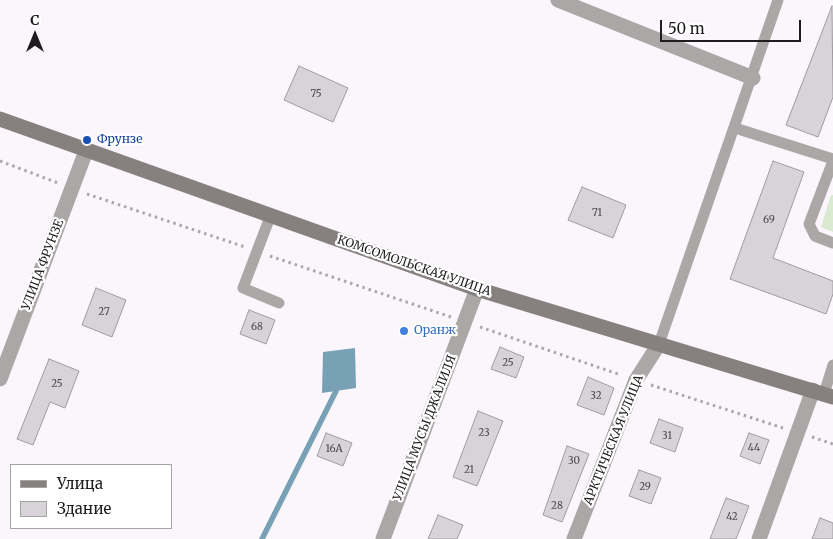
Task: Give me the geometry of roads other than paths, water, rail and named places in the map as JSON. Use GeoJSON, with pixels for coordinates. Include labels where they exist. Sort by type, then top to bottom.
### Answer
{"type":"FeatureCollection","features":[{"type":"Feature","properties":{"kind":"street"},"geometry":{"type":"LineString","coordinates":[[558,0],[752,78]]}},
{"type":"Feature","properties":{"kind":"street","name":"КОМСОМОЛЬСКАЯ УЛИЦА"},"geometry":{"type":"LineString","coordinates":[[0,120],[477,289],[823,394]]}},
{"type":"Feature","properties":{"kind":"street","name":"УЛИЦА ФРУНЗЕ"},"geometry":{"type":"LineString","coordinates":[[0,379],[86,151]]}},
{"type":"Feature","properties":{"kind":"street","name":"УЛИЦА МУСЫ ДЖАЛИЛЯ"},"geometry":{"type":"LineString","coordinates":[[384,539],[477,289]]}},
{"type":"Feature","properties":{"kind":"street","name":"АРКТИЧЕСКАЯ УЛИЦА"},"geometry":{"type":"LineString","coordinates":[[574,539],[636,380],[659,344]]}},
{"type":"Feature","properties":{"kind":"street"},"geometry":{"type":"LineString","coordinates":[[759,539],[798,433],[823,394]]}},
{"type":"Feature","properties":{"kind":"lane"},"geometry":{"type":"LineString","coordinates":[[659,344],[778,0]]}},
{"type":"Feature","properties":{"kind":"lane"},"geometry":{"type":"LineString","coordinates":[[735,128],[833,160],[810,224],[815,236],[833,242]]}},
{"type":"Feature","properties":{"kind":"lane"},"geometry":{"type":"LineString","coordinates":[[270,217],[243,288],[279,303]]}},
{"type":"Feature","properties":{"kind":"lane"},"geometry":{"type":"LineString","coordinates":[[823,394],[833,365]]}},
{"type":"Feature","properties":{"kind":"water"},"geometry":{"type":"Polygon","coordinates":[[[355,348],[356,388],[322,393],[323,352],[355,348]]]}},
{"type":"Feature","properties":{"kind":"waterway"},"geometry":{"type":"LineString","coordinates":[[262,539],[336,391]]}},
{"type":"Feature","properties":{"kind":"place","name":"Фрунзе"},"geometry":{"type":"Point","coordinates":[87,140]}},
{"type":"Feature","properties":{"kind":"place","name":"Оранж"},"geometry":{"type":"Point","coordinates":[404,331]}}]}
